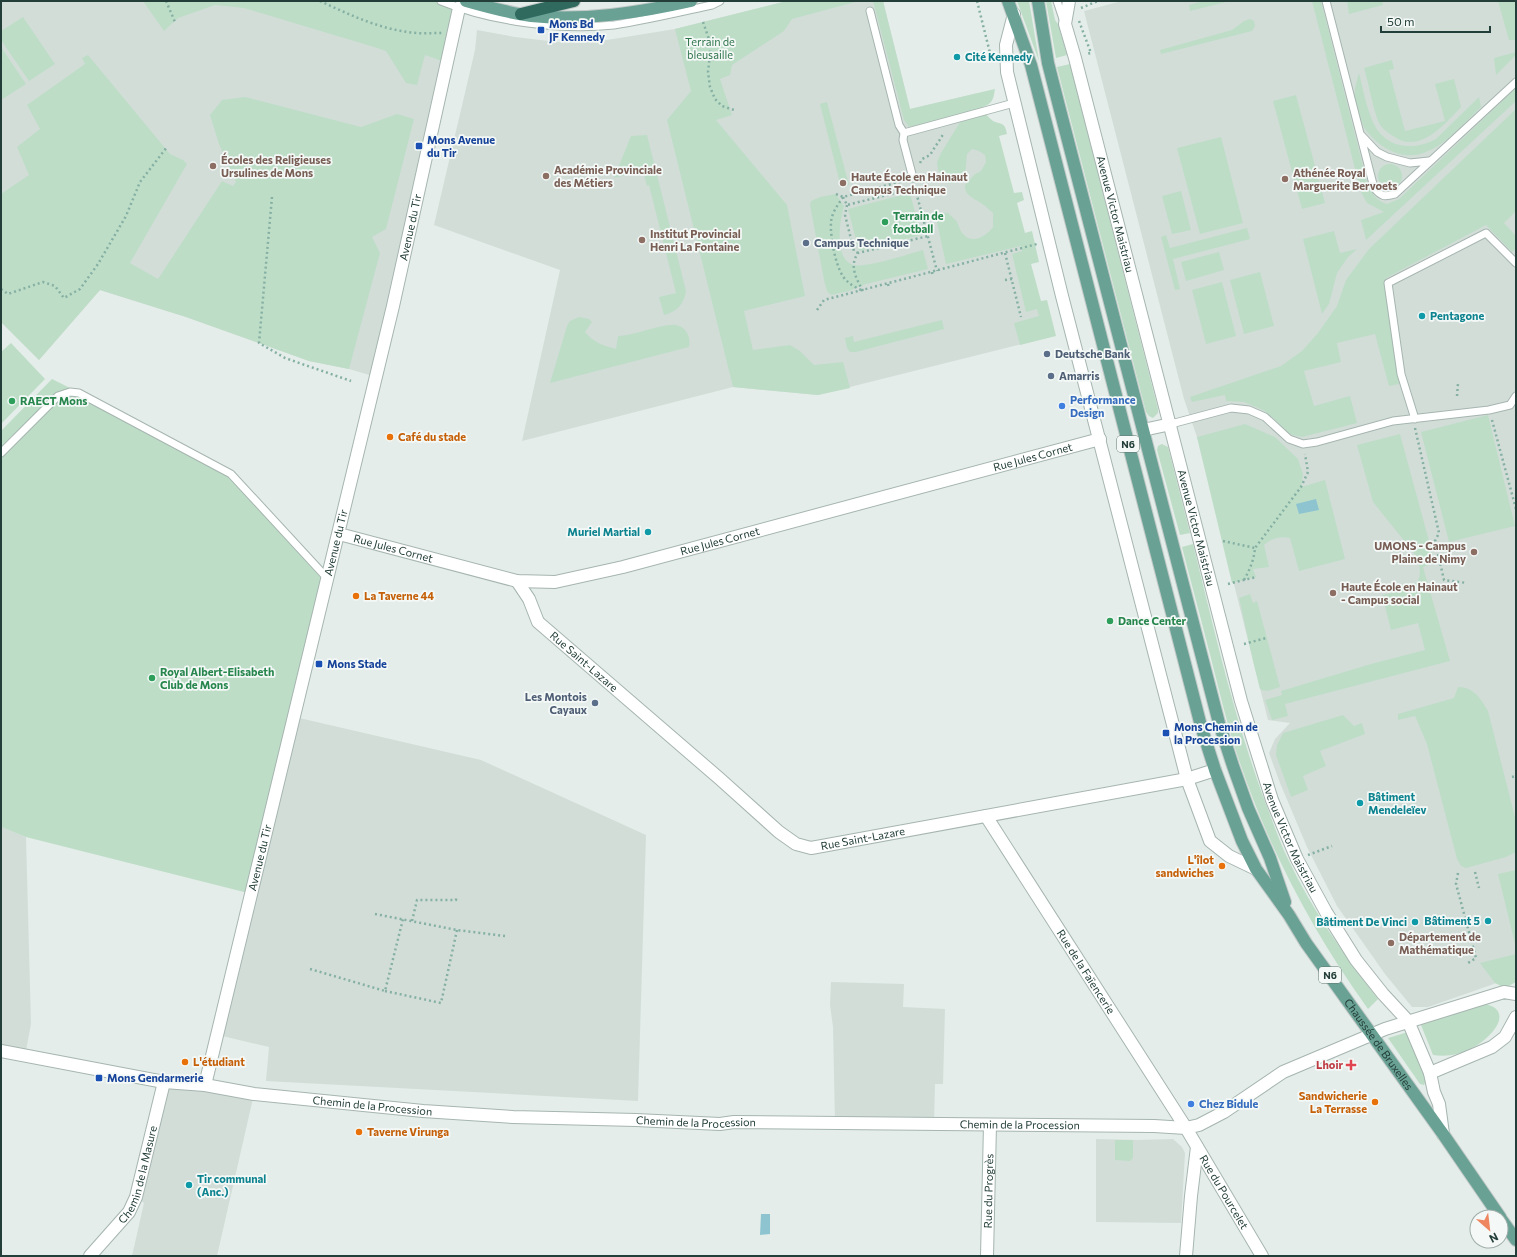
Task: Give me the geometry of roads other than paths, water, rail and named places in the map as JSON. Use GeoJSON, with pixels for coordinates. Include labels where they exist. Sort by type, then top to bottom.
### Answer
{"type":"FeatureCollection","features":[{"type":"Feature","properties":{"kind":"highway"},"geometry":{"type":"LineString","coordinates":[[521,14],[574,1]]}},
{"type":"Feature","properties":{"kind":"main road"},"geometry":{"type":"LineString","coordinates":[[464,3],[521,14],[574,18],[614,15],[691,1]]}},
{"type":"Feature","properties":{"kind":"main road"},"geometry":{"type":"LineString","coordinates":[[1003,1],[1014,14]]}},
{"type":"Feature","properties":{"kind":"main road","name":"N6"},"geometry":{"type":"LineString","coordinates":[[1008,1],[1014,14],[1031,65],[1201,726],[1215,770],[1242,841],[1256,869],[1289,915]]}},
{"type":"Feature","properties":{"kind":"main road","name":"N6"},"geometry":{"type":"LineString","coordinates":[[1038,1],[1041,25],[1057,99],[1219,723],[1232,766],[1248,808],[1270,858],[1289,915]]}},
{"type":"Feature","properties":{"kind":"main road","name":"Chaussée de Bruxelles"},"geometry":{"type":"LineString","coordinates":[[1289,915],[1306,943],[1443,1134],[1494,1209]]}},
{"type":"Feature","properties":{"kind":"main road","name":"Chaussée de Bruxelles"},"geometry":{"type":"LineString","coordinates":[[1509,1230],[1516,1240]]}},
{"type":"Feature","properties":{"kind":"street","name":"Avenue Victor Maistriau"},"geometry":{"type":"LineString","coordinates":[[1069,1],[1065,24],[1251,734],[1272,800],[1297,859],[1326,912],[1356,960],[1383,994],[1408,1021]]}},
{"type":"Feature","properties":{"kind":"street","name":"Avenue du Tir"},"geometry":{"type":"LineString","coordinates":[[205,1085],[393,306],[452,42],[464,3]]}},
{"type":"Feature","properties":{"kind":"street"},"geometry":{"type":"LineString","coordinates":[[1014,14],[1006,45],[1005,58],[1014,103],[1062,296],[1187,779],[1210,840],[1229,856],[1256,869]]}},
{"type":"Feature","properties":{"kind":"street"},"geometry":{"type":"LineString","coordinates":[[1143,430],[1170,424]]}},
{"type":"Feature","properties":{"kind":"street","name":"Rue Jules Cornet"},"geometry":{"type":"LineString","coordinates":[[338,534],[517,581],[555,582],[623,567],[1100,439]]}},
{"type":"Feature","properties":{"kind":"street","name":"Rue Saint-Lazare"},"geometry":{"type":"LineString","coordinates":[[517,581],[529,599],[538,622],[779,832],[796,844],[811,848],[1187,779],[1215,770]]}},
{"type":"Feature","properties":{"kind":"street","name":"Rue de la Faïencerie"},"geometry":{"type":"LineString","coordinates":[[986,816],[1186,1128]]}},
{"type":"Feature","properties":{"kind":"street","name":"Chemin de la Procession"},"geometry":{"type":"LineString","coordinates":[[1,1051],[164,1082],[205,1085],[254,1094],[423,1111],[513,1117],[720,1124],[734,1122],[1154,1126],[1186,1128],[1199,1125],[1214,1118],[1283,1072],[1371,1034],[1408,1021],[1504,992],[1516,994]]}},
{"type":"Feature","properties":{"kind":"street"},"geometry":{"type":"LineString","coordinates":[[1430,1073],[1492,1047],[1505,1037],[1516,1017]]}},
{"type":"Feature","properties":{"kind":"street","name":"Chaussée de Bruxelles"},"geometry":{"type":"LineString","coordinates":[[1408,1021],[1430,1073],[1434,1092],[1439,1104],[1443,1134]]}},
{"type":"Feature","properties":{"kind":"street","name":"Chemin de la Masure"},"geometry":{"type":"LineString","coordinates":[[90,1256],[129,1212],[136,1197],[164,1082]]}},
{"type":"Feature","properties":{"kind":"street","name":"Rue du Progrès"},"geometry":{"type":"LineString","coordinates":[[987,1256],[990,1125]]}},
{"type":"Feature","properties":{"kind":"street","name":"Rue du Pourcelet"},"geometry":{"type":"LineString","coordinates":[[1186,1128],[1262,1256]]}},
{"type":"Feature","properties":{"kind":"street"},"geometry":{"type":"LineString","coordinates":[[1186,1256],[1197,1147]]}},
{"type":"Feature","properties":{"kind":"lane"},"geometry":{"type":"LineString","coordinates":[[441,1],[464,3],[502,18],[530,23],[574,26],[613,25],[727,1]]}},
{"type":"Feature","properties":{"kind":"lane"},"geometry":{"type":"LineString","coordinates":[[712,5],[720,1]]}},
{"type":"Feature","properties":{"kind":"lane"},"geometry":{"type":"LineString","coordinates":[[1057,1],[1065,24]]}},
{"type":"Feature","properties":{"kind":"lane"},"geometry":{"type":"LineString","coordinates":[[1326,1],[1374,188],[1379,194],[1385,196],[1395,194],[1516,82]]}},
{"type":"Feature","properties":{"kind":"lane"},"geometry":{"type":"LineString","coordinates":[[870,11],[899,125],[904,133],[903,140],[913,178]]}},
{"type":"Feature","properties":{"kind":"lane"},"geometry":{"type":"LineString","coordinates":[[502,18],[521,14]]}},
{"type":"Feature","properties":{"kind":"lane"},"geometry":{"type":"LineString","coordinates":[[904,133],[1014,103]]}},
{"type":"Feature","properties":{"kind":"lane"},"geometry":{"type":"LineString","coordinates":[[1361,135],[1377,152],[1387,157],[1410,163],[1429,161]]}},
{"type":"Feature","properties":{"kind":"lane"},"geometry":{"type":"LineString","coordinates":[[1415,419],[1401,374],[1388,283],[1486,233],[1516,263]]}},
{"type":"Feature","properties":{"kind":"lane"},"geometry":{"type":"LineString","coordinates":[[1,452],[58,396],[70,392],[79,392],[231,474],[328,579]]}},
{"type":"Feature","properties":{"kind":"lane"},"geometry":{"type":"LineString","coordinates":[[1170,424],[1231,408],[1249,410],[1265,418],[1290,439],[1303,444],[1317,442],[1393,421],[1489,410],[1513,404],[1516,396]]}},
{"type":"Feature","properties":{"kind":"water"},"geometry":{"type":"Polygon","coordinates":[[[1316,499],[1319,510],[1299,514],[1296,504],[1316,499]]]}},
{"type":"Feature","properties":{"kind":"water"},"geometry":{"type":"Polygon","coordinates":[[[761,1214],[770,1214],[770,1234],[760,1235],[761,1214]]]}},
{"type":"Feature","properties":{"kind":"place","name":"Mons Bd JF Kennedy"},"geometry":{"type":"Point","coordinates":[541,30]}},
{"type":"Feature","properties":{"kind":"place","name":"Cité Kennedy"},"geometry":{"type":"Point","coordinates":[957,57]}},
{"type":"Feature","properties":{"kind":"place","name":"Mons Avenue du Tir"},"geometry":{"type":"Point","coordinates":[419,146]}},
{"type":"Feature","properties":{"kind":"place","name":"Écoles des Religieuses Ursulines de Mons"},"geometry":{"type":"Point","coordinates":[213,166]}},
{"type":"Feature","properties":{"kind":"place","name":"Académie Provinciale des Métiers"},"geometry":{"type":"Point","coordinates":[546,176]}},
{"type":"Feature","properties":{"kind":"place","name":"Athénée Royal Marguerite Bervoets"},"geometry":{"type":"Point","coordinates":[1285,179]}},
{"type":"Feature","properties":{"kind":"place","name":"Haute École en Hainaut Campus Technique"},"geometry":{"type":"Point","coordinates":[843,183]}},
{"type":"Feature","properties":{"kind":"place","name":"Terrain de football"},"geometry":{"type":"Point","coordinates":[885,222]}},
{"type":"Feature","properties":{"kind":"place","name":"Institut Provincial Henri La Fontaine"},"geometry":{"type":"Point","coordinates":[642,240]}},
{"type":"Feature","properties":{"kind":"place","name":"Campus Technique"},"geometry":{"type":"Point","coordinates":[806,243]}},
{"type":"Feature","properties":{"kind":"place","name":"Pentagone"},"geometry":{"type":"Point","coordinates":[1422,316]}},
{"type":"Feature","properties":{"kind":"place","name":"Deutsche Bank"},"geometry":{"type":"Point","coordinates":[1047,354]}},
{"type":"Feature","properties":{"kind":"place","name":"Amarris"},"geometry":{"type":"Point","coordinates":[1051,376]}},
{"type":"Feature","properties":{"kind":"place","name":"RAECT Mons"},"geometry":{"type":"Point","coordinates":[12,401]}},
{"type":"Feature","properties":{"kind":"place","name":"Performance Design"},"geometry":{"type":"Point","coordinates":[1062,406]}},
{"type":"Feature","properties":{"kind":"place","name":"Café du stade"},"geometry":{"type":"Point","coordinates":[390,437]}},
{"type":"Feature","properties":{"kind":"place","name":"Muriel Martial"},"geometry":{"type":"Point","coordinates":[648,532]}},
{"type":"Feature","properties":{"kind":"place","name":"UMONS - Campus Plaine de Nimy"},"geometry":{"type":"Point","coordinates":[1474,552]}},
{"type":"Feature","properties":{"kind":"place","name":"Haute École en Hainaut - Campus social"},"geometry":{"type":"Point","coordinates":[1333,593]}},
{"type":"Feature","properties":{"kind":"place","name":"La Taverne 44"},"geometry":{"type":"Point","coordinates":[356,596]}},
{"type":"Feature","properties":{"kind":"place","name":"Dance Center"},"geometry":{"type":"Point","coordinates":[1110,621]}},
{"type":"Feature","properties":{"kind":"place","name":"Mons Stade"},"geometry":{"type":"Point","coordinates":[319,664]}},
{"type":"Feature","properties":{"kind":"place","name":"Royal Albert-Elisabeth Club de Mons"},"geometry":{"type":"Point","coordinates":[152,678]}},
{"type":"Feature","properties":{"kind":"place","name":"Les Montois Cayaux"},"geometry":{"type":"Point","coordinates":[595,703]}},
{"type":"Feature","properties":{"kind":"place","name":"Mons Chemin de la Procession"},"geometry":{"type":"Point","coordinates":[1166,733]}},
{"type":"Feature","properties":{"kind":"place","name":"Bâtiment Mendeleïev"},"geometry":{"type":"Point","coordinates":[1360,803]}},
{"type":"Feature","properties":{"kind":"place","name":"L'îlot sandwiches"},"geometry":{"type":"Point","coordinates":[1222,866]}},
{"type":"Feature","properties":{"kind":"place","name":"Bâtiment 5"},"geometry":{"type":"Point","coordinates":[1488,921]}},
{"type":"Feature","properties":{"kind":"place","name":"Bâtiment De Vinci"},"geometry":{"type":"Point","coordinates":[1415,922]}},
{"type":"Feature","properties":{"kind":"place","name":"Département de Mathématique"},"geometry":{"type":"Point","coordinates":[1391,943]}},
{"type":"Feature","properties":{"kind":"place","name":"L'étudiant"},"geometry":{"type":"Point","coordinates":[185,1062]}},
{"type":"Feature","properties":{"kind":"place","name":"Lhoir"},"geometry":{"type":"Point","coordinates":[1351,1065]}},
{"type":"Feature","properties":{"kind":"place","name":"Mons Gendarmerie"},"geometry":{"type":"Point","coordinates":[99,1078]}},
{"type":"Feature","properties":{"kind":"place","name":"Sandwicherie La Terrasse"},"geometry":{"type":"Point","coordinates":[1375,1102]}},
{"type":"Feature","properties":{"kind":"place","name":"Chez Bidule"},"geometry":{"type":"Point","coordinates":[1191,1104]}},
{"type":"Feature","properties":{"kind":"place","name":"Taverne Virunga"},"geometry":{"type":"Point","coordinates":[359,1132]}},
{"type":"Feature","properties":{"kind":"place","name":"Tir communal (Anc.)"},"geometry":{"type":"Point","coordinates":[189,1185]}},
{"type":"Feature","properties":{"kind":"park label","name":"Terrain de bleusaille"},"geometry":{"type":"Point","coordinates":[710,48]}}]}
